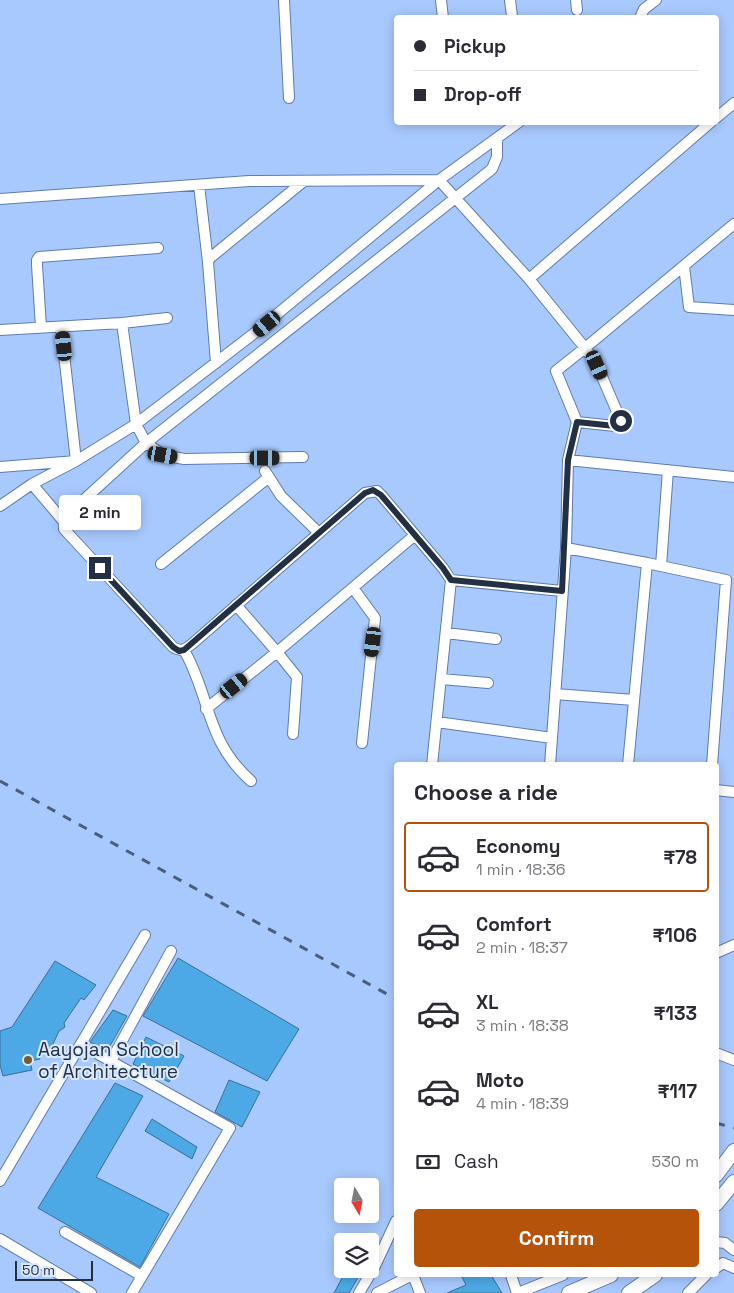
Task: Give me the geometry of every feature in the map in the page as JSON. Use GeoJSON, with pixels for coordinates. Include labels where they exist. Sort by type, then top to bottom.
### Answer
{"type":"FeatureCollection","features":[{"type":"Feature","properties":{"kind":"main road"},"geometry":{"type":"LineString","coordinates":[[719,1171],[734,1151]]}},
{"type":"Feature","properties":{"kind":"main road"},"geometry":{"type":"LineString","coordinates":[[719,1200],[734,1182]]}},
{"type":"Feature","properties":{"kind":"main road"},"geometry":{"type":"LineString","coordinates":[[569,1293],[606,1277]]}},
{"type":"Feature","properties":{"kind":"main road"},"geometry":{"type":"LineString","coordinates":[[629,1293],[652,1277]]}},
{"type":"Feature","properties":{"kind":"street"},"geometry":{"type":"LineString","coordinates":[[284,0],[290,98]]}},
{"type":"Feature","properties":{"kind":"street"},"geometry":{"type":"LineString","coordinates":[[441,0],[443,15]]}},
{"type":"Feature","properties":{"kind":"street"},"geometry":{"type":"LineString","coordinates":[[510,0],[512,15]]}},
{"type":"Feature","properties":{"kind":"street"},"geometry":{"type":"LineString","coordinates":[[642,9],[656,0]]}},
{"type":"Feature","properties":{"kind":"street"},"geometry":{"type":"LineString","coordinates":[[719,116],[734,103]]}},
{"type":"Feature","properties":{"kind":"street"},"geometry":{"type":"LineString","coordinates":[[0,506],[32,484],[76,461],[136,424],[252,335],[439,180],[515,125]]}},
{"type":"Feature","properties":{"kind":"street"},"geometry":{"type":"LineString","coordinates":[[529,279],[708,125]]}},
{"type":"Feature","properties":{"kind":"street"},"geometry":{"type":"LineString","coordinates":[[432,762],[451,580],[381,495],[373,490],[365,493],[184,650],[179,651],[173,647],[64,529],[64,524],[65,517],[146,443],[492,169],[497,157],[497,138]]}},
{"type":"Feature","properties":{"kind":"street"},"geometry":{"type":"LineString","coordinates":[[0,199],[249,181],[439,180],[529,279],[597,365],[621,421],[619,425],[615,426],[577,422]]}},
{"type":"Feature","properties":{"kind":"street"},"geometry":{"type":"LineString","coordinates":[[208,262],[210,258],[304,181]]}},
{"type":"Feature","properties":{"kind":"street"},"geometry":{"type":"LineString","coordinates":[[199,184],[208,262],[216,363]]}},
{"type":"Feature","properties":{"kind":"street"},"geometry":{"type":"LineString","coordinates":[[550,762],[566,548],[568,460],[577,422],[556,371],[734,224]]}},
{"type":"Feature","properties":{"kind":"street"},"geometry":{"type":"LineString","coordinates":[[41,328],[37,260],[39,257],[158,248]]}},
{"type":"Feature","properties":{"kind":"street"},"geometry":{"type":"LineString","coordinates":[[684,266],[689,307],[734,310]]}},
{"type":"Feature","properties":{"kind":"street"},"geometry":{"type":"LineString","coordinates":[[0,330],[122,323],[167,318]]}},
{"type":"Feature","properties":{"kind":"street"},"geometry":{"type":"LineString","coordinates":[[122,323],[136,424],[146,443],[163,455],[184,459],[303,457]]}},
{"type":"Feature","properties":{"kind":"street"},"geometry":{"type":"LineString","coordinates":[[61,326],[76,461]]}},
{"type":"Feature","properties":{"kind":"street"},"geometry":{"type":"LineString","coordinates":[[568,460],[734,477]]}},
{"type":"Feature","properties":{"kind":"street"},"geometry":{"type":"LineString","coordinates":[[0,467],[76,461]]}},
{"type":"Feature","properties":{"kind":"street"},"geometry":{"type":"LineString","coordinates":[[660,566],[668,470]]}},
{"type":"Feature","properties":{"kind":"street"},"geometry":{"type":"LineString","coordinates":[[161,564],[267,474],[281,496],[319,534]]}},
{"type":"Feature","properties":{"kind":"street"},"geometry":{"type":"LineString","coordinates":[[32,484],[64,524]]}},
{"type":"Feature","properties":{"kind":"street"},"geometry":{"type":"LineString","coordinates":[[206,709],[277,652],[415,535]]}},
{"type":"Feature","properties":{"kind":"street"},"geometry":{"type":"LineString","coordinates":[[566,548],[730,581],[712,762]]}},
{"type":"Feature","properties":{"kind":"street"},"geometry":{"type":"LineString","coordinates":[[628,762],[647,563]]}},
{"type":"Feature","properties":{"kind":"street"},"geometry":{"type":"LineString","coordinates":[[451,580],[562,591]]}},
{"type":"Feature","properties":{"kind":"street"},"geometry":{"type":"LineString","coordinates":[[353,588],[375,618],[362,743]]}},
{"type":"Feature","properties":{"kind":"street"},"geometry":{"type":"LineString","coordinates":[[236,605],[297,677],[292,734]]}},
{"type":"Feature","properties":{"kind":"street"},"geometry":{"type":"LineString","coordinates":[[446,633],[496,639]]}},
{"type":"Feature","properties":{"kind":"street"},"geometry":{"type":"LineString","coordinates":[[184,650],[193,670],[215,734],[234,766],[251,781]]}},
{"type":"Feature","properties":{"kind":"street"},"geometry":{"type":"LineString","coordinates":[[441,679],[488,683]]}},
{"type":"Feature","properties":{"kind":"street"},"geometry":{"type":"LineString","coordinates":[[555,694],[634,700]]}},
{"type":"Feature","properties":{"kind":"street"},"geometry":{"type":"LineString","coordinates":[[437,722],[552,738]]}},
{"type":"Feature","properties":{"kind":"street"},"geometry":{"type":"LineString","coordinates":[[719,790],[734,792]]}},
{"type":"Feature","properties":{"kind":"street"},"geometry":{"type":"LineString","coordinates":[[0,1181],[145,934]]}},
{"type":"Feature","properties":{"kind":"street"},"geometry":{"type":"LineString","coordinates":[[719,952],[734,945]]}},
{"type":"Feature","properties":{"kind":"street"},"geometry":{"type":"LineString","coordinates":[[111,1061],[171,951]]}},
{"type":"Feature","properties":{"kind":"street"},"geometry":{"type":"LineString","coordinates":[[98,1054],[230,1128],[132,1293]]}},
{"type":"Feature","properties":{"kind":"street"},"geometry":{"type":"LineString","coordinates":[[719,1055],[734,1060]]}},
{"type":"Feature","properties":{"kind":"street"},"geometry":{"type":"LineString","coordinates":[[359,1293],[375,1266],[394,1225]]}},
{"type":"Feature","properties":{"kind":"street"},"geometry":{"type":"LineString","coordinates":[[65,1232],[142,1276]]}},
{"type":"Feature","properties":{"kind":"street"},"geometry":{"type":"LineString","coordinates":[[0,1239],[91,1293]]}},
{"type":"Feature","properties":{"kind":"street"},"geometry":{"type":"LineString","coordinates":[[719,1242],[725,1243],[734,1250]]}},
{"type":"Feature","properties":{"kind":"street"},"geometry":{"type":"LineString","coordinates":[[719,1266],[723,1263],[734,1268]]}},
{"type":"Feature","properties":{"kind":"street"},"geometry":{"type":"LineString","coordinates":[[377,1293],[409,1277]]}},
{"type":"Feature","properties":{"kind":"street"},"geometry":{"type":"LineString","coordinates":[[414,1277],[420,1293]]}},
{"type":"Feature","properties":{"kind":"street"},"geometry":{"type":"LineString","coordinates":[[511,1277],[517,1293],[558,1277]]}},
{"type":"Feature","properties":{"kind":"street"},"geometry":{"type":"LineString","coordinates":[[688,1293],[704,1277]]}},
{"type":"Feature","properties":{"kind":"building"},"geometry":{"type":"Polygon","coordinates":[[[178,958],[299,1029],[267,1081],[143,1016],[178,958]]]}},
{"type":"Feature","properties":{"kind":"building"},"geometry":{"type":"Polygon","coordinates":[[[55,961],[96,985],[84,1000],[81,998],[64,1023],[65,1027],[59,1031],[53,1044],[54,1050],[39,1052],[40,1059],[30,1061],[32,1070],[3,1076],[0,1065],[0,1031],[12,1027],[55,961]]]}},
{"type":"Feature","properties":{"kind":"building"},"geometry":{"type":"Polygon","coordinates":[[[113,1010],[127,1016],[107,1051],[90,1042],[113,1010]]]}},
{"type":"Feature","properties":{"kind":"building"},"geometry":{"type":"Polygon","coordinates":[[[146,1037],[184,1056],[169,1082],[133,1064],[146,1037]]]}},
{"type":"Feature","properties":{"kind":"building"},"geometry":{"type":"Polygon","coordinates":[[[229,1080],[260,1092],[242,1127],[215,1112],[229,1080]]]}},
{"type":"Feature","properties":{"kind":"building"},"geometry":{"type":"Polygon","coordinates":[[[115,1083],[143,1096],[96,1177],[169,1214],[140,1267],[38,1208],[115,1083]]]}},
{"type":"Feature","properties":{"kind":"building"},"geometry":{"type":"Polygon","coordinates":[[[152,1119],[197,1147],[192,1159],[145,1131],[152,1119]]]}},
{"type":"Feature","properties":{"kind":"building"},"geometry":{"type":"Polygon","coordinates":[[[462,1277],[492,1277],[502,1293],[447,1293],[466,1285],[462,1277]]]}},
{"type":"Feature","properties":{"kind":"building"},"geometry":{"type":"Polygon","coordinates":[[[342,1278],[358,1278],[349,1293],[334,1293],[342,1278]]]}},
{"type":"Feature","properties":{"kind":"railway"},"geometry":{"type":"LineString","coordinates":[[0,781],[394,998]]}},
{"type":"Feature","properties":{"kind":"railway"},"geometry":{"type":"LineString","coordinates":[[719,1124],[734,1128]]}},
{"type":"Feature","properties":{"kind":"place","name":"Aayojan School of Architecture"},"geometry":{"type":"Point","coordinates":[28,1060]}},
{"type":"Feature","properties":{"kind":"route"},"geometry":{"type":"LineString","coordinates":[[100,568],[173,647],[179,651],[184,650],[267,576],[319,534],[365,493],[373,490],[381,495],[451,580],[562,591],[566,548],[568,460],[577,422],[615,426],[619,425],[621,421]]}}]}
